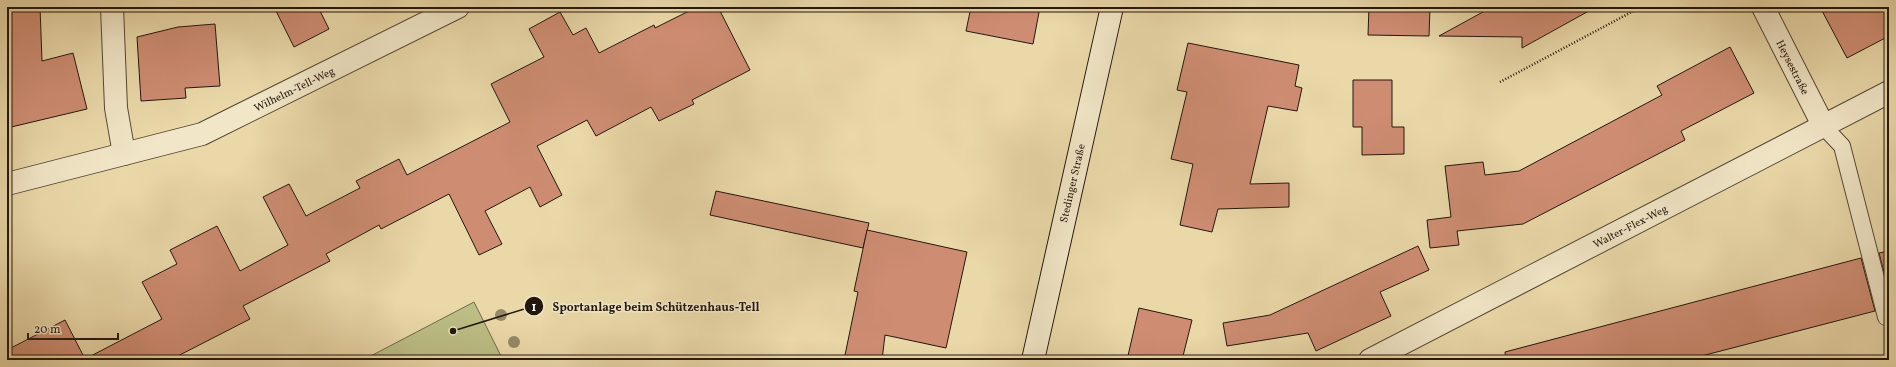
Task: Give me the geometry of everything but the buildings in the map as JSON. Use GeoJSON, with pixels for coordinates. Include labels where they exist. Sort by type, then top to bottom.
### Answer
{"type":"FeatureCollection","features":[{"type":"Feature","properties":{"kind":"street"},"geometry":{"type":"LineString","coordinates":[[112,7],[116,108],[124,154]]}},
{"type":"Feature","properties":{"kind":"street","name":"Wilhelm-Tell-Weg"},"geometry":{"type":"LineString","coordinates":[[7,184],[202,134],[458,7]]}},
{"type":"Feature","properties":{"kind":"street","name":"Stedinger Straße"},"geometry":{"type":"LineString","coordinates":[[1033,360],[1112,7]]}},
{"type":"Feature","properties":{"kind":"street","name":"Heysestraße"},"geometry":{"type":"LineString","coordinates":[[1763,7],[1824,126]]}},
{"type":"Feature","properties":{"kind":"street","name":"Walter-Flex-Weg"},"geometry":{"type":"LineString","coordinates":[[1370,360],[1889,92]]}},
{"type":"Feature","properties":{"kind":"lane"},"geometry":{"type":"LineString","coordinates":[[1824,126],[1842,146],[1886,317],[1889,317]]}},
{"type":"Feature","properties":{"kind":"path"},"geometry":{"type":"LineString","coordinates":[[1500,82],[1641,7]]}},
{"type":"Feature","properties":{"kind":"green space"},"geometry":{"type":"Polygon","coordinates":[[[474,302],[503,360],[363,360],[474,302]]]}},
{"type":"Feature","properties":{"kind":"place","name":"Sportanlage beim Schützenhaus-Tell"},"geometry":{"type":"Point","coordinates":[453,331]}}]}
